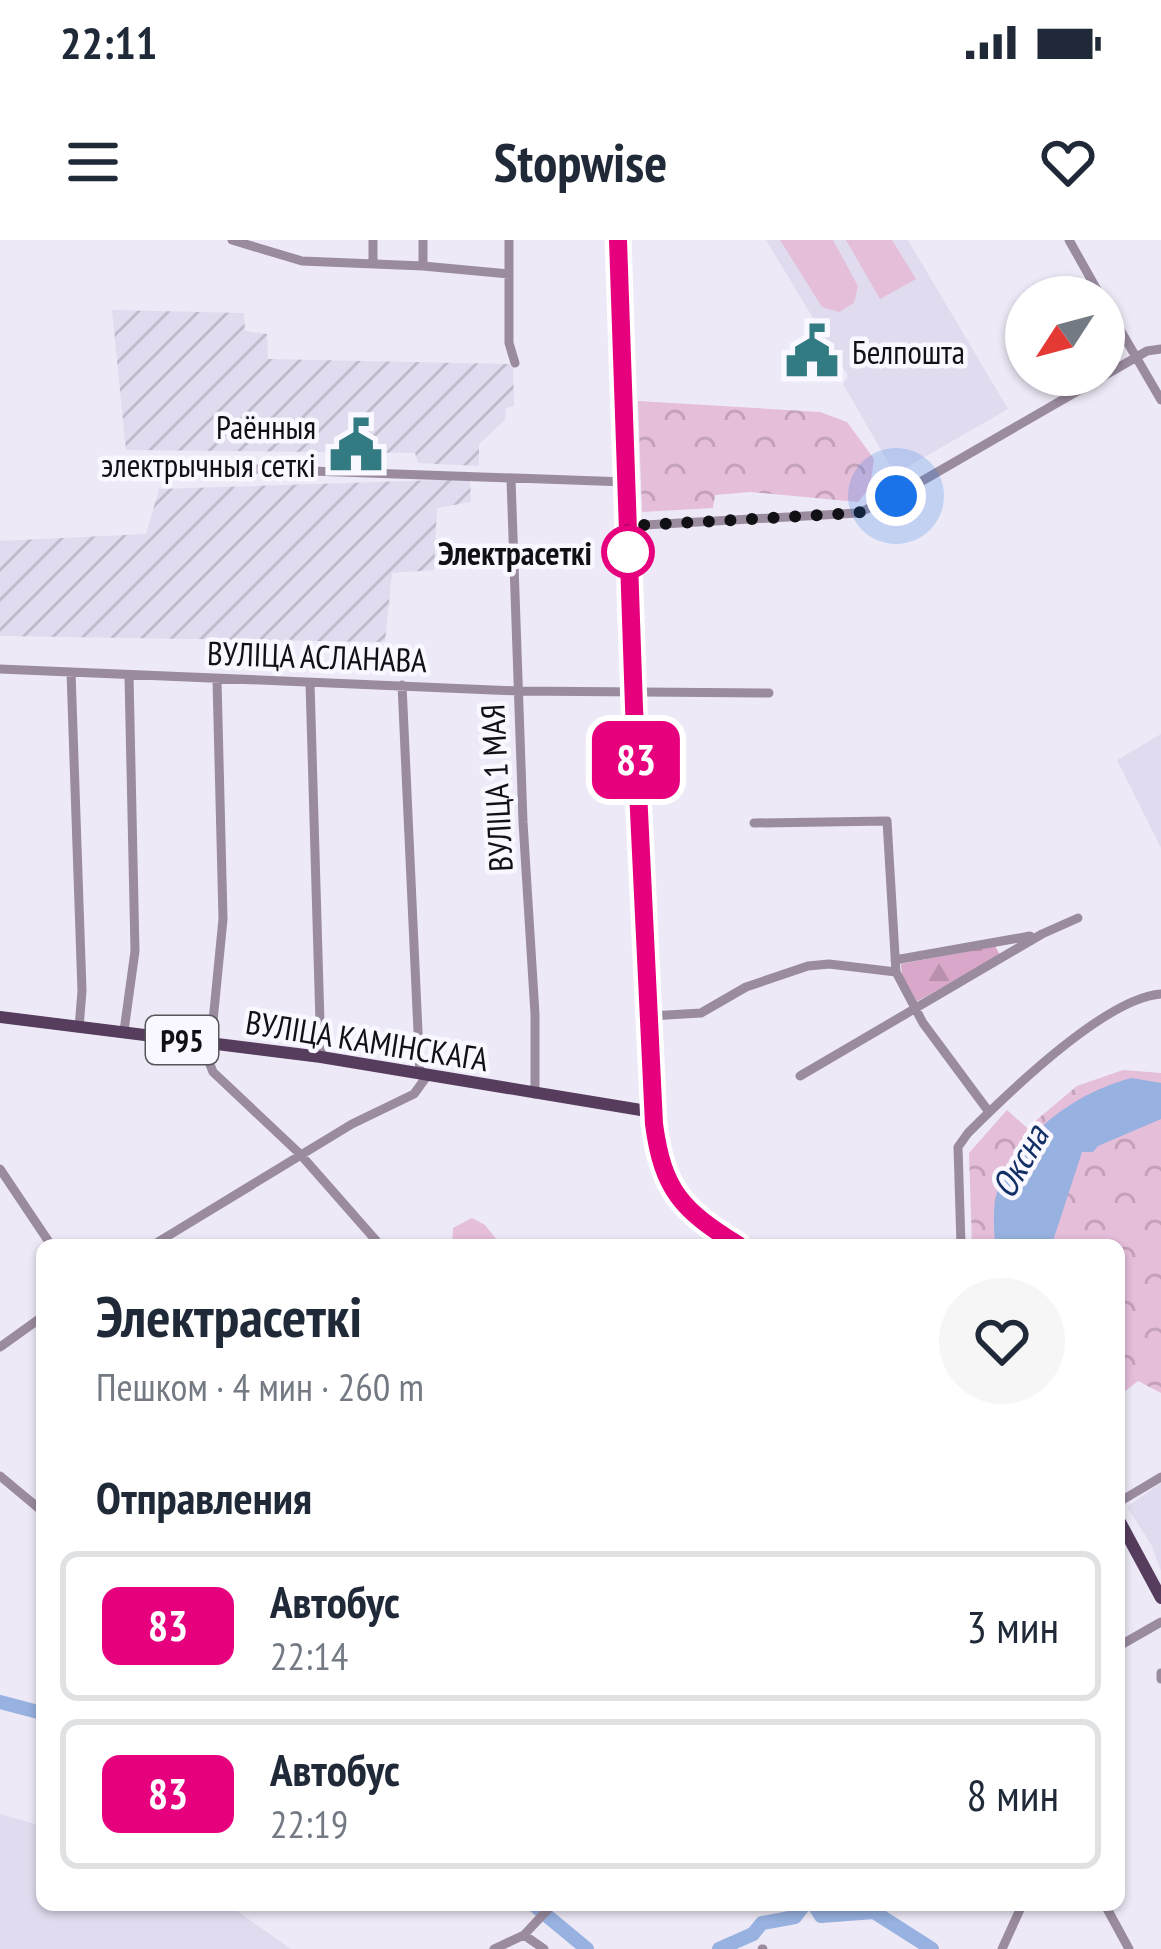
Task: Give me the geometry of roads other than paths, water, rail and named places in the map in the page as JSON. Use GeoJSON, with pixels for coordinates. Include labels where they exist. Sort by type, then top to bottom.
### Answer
{"type":"FeatureCollection","features":[{"type":"Feature","properties":{"kind":"main road"},"geometry":{"type":"LineString","coordinates":[[618,240],[653,1112],[660,1161],[676,1198],[692,1215],[729,1239]]}},
{"type":"Feature","properties":{"kind":"main road","name":"ВУЛІЦА КАМІНСКАГА"},"geometry":{"type":"LineString","coordinates":[[0,1017],[321,1058],[653,1112]]}},
{"type":"Feature","properties":{"kind":"main road"},"geometry":{"type":"LineString","coordinates":[[1125,1531],[1161,1598]]}},
{"type":"Feature","properties":{"kind":"street"},"geometry":{"type":"LineString","coordinates":[[232,240],[302,261],[509,274]]}},
{"type":"Feature","properties":{"kind":"street"},"geometry":{"type":"LineString","coordinates":[[373,240],[373,265]]}},
{"type":"Feature","properties":{"kind":"street"},"geometry":{"type":"LineString","coordinates":[[423,240],[423,266]]}},
{"type":"Feature","properties":{"kind":"street"},"geometry":{"type":"LineString","coordinates":[[509,240],[509,343],[515,362]]}},
{"type":"Feature","properties":{"kind":"street"},"geometry":{"type":"LineString","coordinates":[[1069,240],[1090,276]]}},
{"type":"Feature","properties":{"kind":"street"},"geometry":{"type":"LineString","coordinates":[[1125,338],[1161,400]]}},
{"type":"Feature","properties":{"kind":"street"},"geometry":{"type":"LineString","coordinates":[[627,526],[858,513],[896,496],[1136,358],[1161,349]]}},
{"type":"Feature","properties":{"kind":"street"},"geometry":{"type":"LineString","coordinates":[[112,464],[626,482]]}},
{"type":"Feature","properties":{"kind":"street","name":"ВУЛІЦА 1 МАЯ"},"geometry":{"type":"LineString","coordinates":[[511,479],[536,1014],[535,1094]]}},
{"type":"Feature","properties":{"kind":"street","name":"ВУЛІЦА АСЛАНАВА"},"geometry":{"type":"LineString","coordinates":[[0,669],[518,691],[769,693]]}},
{"type":"Feature","properties":{"kind":"street"},"geometry":{"type":"LineString","coordinates":[[71,672],[82,991],[79,1028]]}},
{"type":"Feature","properties":{"kind":"street"},"geometry":{"type":"LineString","coordinates":[[124,1031],[135,951],[129,676]]}},
{"type":"Feature","properties":{"kind":"street"},"geometry":{"type":"LineString","coordinates":[[217,680],[223,919],[209,1043],[213,1072],[300,1154],[375,1239]]}},
{"type":"Feature","properties":{"kind":"street"},"geometry":{"type":"LineString","coordinates":[[310,683],[321,1058]]}},
{"type":"Feature","properties":{"kind":"street"},"geometry":{"type":"LineString","coordinates":[[163,1239],[300,1154],[414,1094],[424,1076],[402,686]]}},
{"type":"Feature","properties":{"kind":"street"},"geometry":{"type":"LineString","coordinates":[[754,823],[887,821],[896,972],[914,1008],[989,1112]]}},
{"type":"Feature","properties":{"kind":"street"},"geometry":{"type":"LineString","coordinates":[[800,1076],[1042,934],[1078,918]]}},
{"type":"Feature","properties":{"kind":"street"},"geometry":{"type":"LineString","coordinates":[[895,960],[1042,934]]}},
{"type":"Feature","properties":{"kind":"street"},"geometry":{"type":"LineString","coordinates":[[650,1016],[701,1013],[746,987],[808,966],[896,972]]}},
{"type":"Feature","properties":{"kind":"street"},"geometry":{"type":"LineString","coordinates":[[961,1239],[958,1147],[1048,1058],[1122,1007],[1145,995],[1161,994]]}},
{"type":"Feature","properties":{"kind":"street"},"geometry":{"type":"LineString","coordinates":[[0,1169],[47,1239]]}},
{"type":"Feature","properties":{"kind":"street"},"geometry":{"type":"LineString","coordinates":[[0,1347],[36,1321]]}},
{"type":"Feature","properties":{"kind":"street"},"geometry":{"type":"LineString","coordinates":[[0,1476],[36,1506]]}},
{"type":"Feature","properties":{"kind":"street"},"geometry":{"type":"LineString","coordinates":[[1125,1498],[1161,1477]]}},
{"type":"Feature","properties":{"kind":"street"},"geometry":{"type":"LineString","coordinates":[[1125,1643],[1161,1622]]}},
{"type":"Feature","properties":{"kind":"street"},"geometry":{"type":"LineString","coordinates":[[494,1949],[524,1936],[548,1911]]}},
{"type":"Feature","properties":{"kind":"street"},"geometry":{"type":"LineString","coordinates":[[1003,1949],[1019,1911]]}},
{"type":"Feature","properties":{"kind":"street"},"geometry":{"type":"LineString","coordinates":[[1108,1911],[1129,1949]]}},
{"type":"Feature","properties":{"kind":"street"},"geometry":{"type":"LineString","coordinates":[[524,1936],[544,1949]]}},
{"type":"Feature","properties":{"kind":"water"},"geometry":{"type":"Polygon","coordinates":[[[1132,1078],[1161,1083],[1161,1119],[1093,1152],[1082,1152],[1054,1239],[995,1239],[996,1196],[1019,1151],[1052,1118],[1132,1078]]]}},
{"type":"Feature","properties":{"kind":"waterway","name":"Оксна"},"geometry":{"type":"LineString","coordinates":[[0,1702],[36,1711]]}},
{"type":"Feature","properties":{"kind":"waterway"},"geometry":{"type":"LineString","coordinates":[[541,1911],[587,1949]]}},
{"type":"Feature","properties":{"kind":"waterway"},"geometry":{"type":"LineString","coordinates":[[719,1949],[753,1934],[762,1923],[795,1917],[800,1911]]}},
{"type":"Feature","properties":{"kind":"waterway"},"geometry":{"type":"LineString","coordinates":[[818,1911],[821,1916],[874,1912],[932,1949]]}},
{"type":"Feature","properties":{"kind":"place","name":"Белпошта"},"geometry":{"type":"Point","coordinates":[812,351]}},
{"type":"Feature","properties":{"kind":"place","name":"Раённыя электрычныя сеткі"},"geometry":{"type":"Point","coordinates":[356,445]}},
{"type":"Feature","properties":{"kind":"place","name":"Электрасеткі"},"geometry":{"type":"Point","coordinates":[628,552]}}]}
